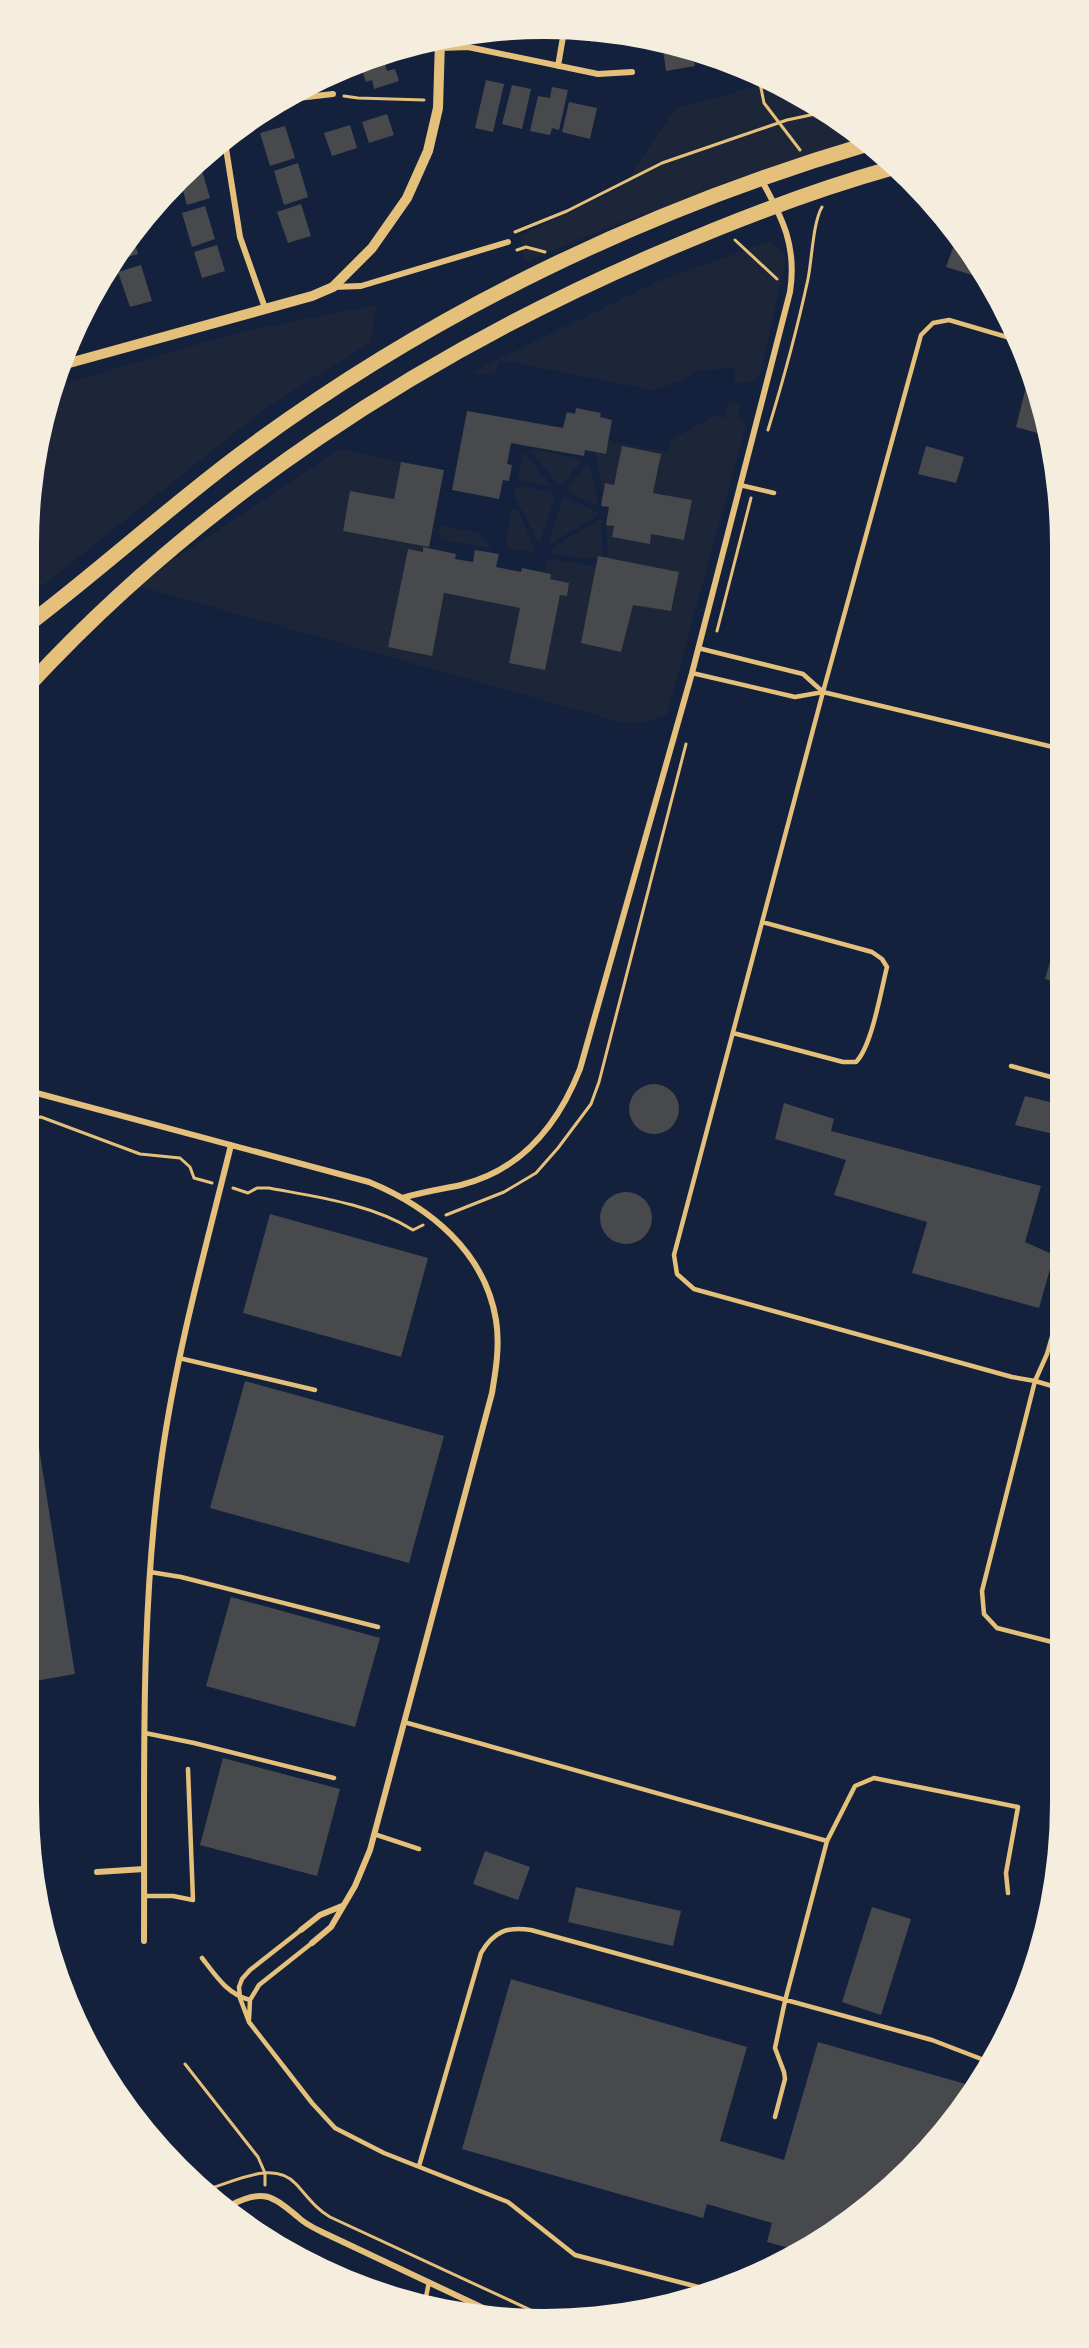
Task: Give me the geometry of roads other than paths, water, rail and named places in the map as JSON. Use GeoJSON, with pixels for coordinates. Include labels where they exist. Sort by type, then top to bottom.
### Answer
{"type":"FeatureCollection","features":[{"type":"Feature","properties":{"kind":"main road"},"geometry":{"type":"LineString","coordinates":[[39,615],[238,455],[375,362],[448,320],[566,259],[676,211],[760,178],[857,147]]}},
{"type":"Feature","properties":{"kind":"main road"},"geometry":{"type":"LineString","coordinates":[[39,673],[131,584],[212,516],[299,451],[392,390],[516,319],[607,275],[776,206],[885,170]]}},
{"type":"Feature","properties":{"kind":"street"},"geometry":{"type":"LineString","coordinates":[[558,66],[563,40]]}},
{"type":"Feature","properties":{"kind":"street"},"geometry":{"type":"LineString","coordinates":[[461,46],[598,74],[632,72]]}},
{"type":"Feature","properties":{"kind":"street"},"geometry":{"type":"LineString","coordinates":[[333,287],[372,248],[407,198],[428,151],[438,100],[440,50]]}},
{"type":"Feature","properties":{"kind":"street"},"geometry":{"type":"LineString","coordinates":[[311,96],[333,94]]}},
{"type":"Feature","properties":{"kind":"street"},"geometry":{"type":"LineString","coordinates":[[226,151],[240,237],[265,308]]}},
{"type":"Feature","properties":{"kind":"street"},"geometry":{"type":"LineString","coordinates":[[402,1198],[463,1184],[498,1171],[514,1162],[545,1133],[571,1092],[588,1047],[692,673],[792,280],[793,260],[790,240],[776,206],[760,178]]}},
{"type":"Feature","properties":{"kind":"street"},"geometry":{"type":"LineString","coordinates":[[73,362],[312,296],[333,287],[361,286],[508,242]]}},
{"type":"Feature","properties":{"kind":"street"},"geometry":{"type":"LineString","coordinates":[[39,1094],[369,1182],[419,1208],[450,1232],[475,1263],[491,1300],[498,1343],[492,1393],[374,1834],[364,1866],[331,1928],[312,1943]]}},
{"type":"Feature","properties":{"kind":"street"},"geometry":{"type":"LineString","coordinates":[[144,1941],[145,1733],[150,1572],[162,1456],[179,1358],[231,1144]]}},
{"type":"Feature","properties":{"kind":"street"},"geometry":{"type":"LineString","coordinates":[[97,1872],[144,1869]]}},
{"type":"Feature","properties":{"kind":"street"},"geometry":{"type":"LineString","coordinates":[[301,1930],[320,1915],[342,1906]]}},
{"type":"Feature","properties":{"kind":"street"},"geometry":{"type":"LineString","coordinates":[[235,2203],[253,2195],[275,2198],[300,2220],[322,2232],[476,2304]]}},
{"type":"Feature","properties":{"kind":"lane"},"geometry":{"type":"LineString","coordinates":[[1005,337],[949,320],[933,323],[921,335],[823,692],[674,1255],[677,1274],[694,1289],[1012,1377],[1050,1385]]}},
{"type":"Feature","properties":{"kind":"lane"},"geometry":{"type":"LineString","coordinates":[[740,485],[774,493]]}},
{"type":"Feature","properties":{"kind":"lane"},"geometry":{"type":"LineString","coordinates":[[698,648],[803,674],[823,692]]}},
{"type":"Feature","properties":{"kind":"lane"},"geometry":{"type":"LineString","coordinates":[[692,673],[795,697],[823,692],[1050,746]]}},
{"type":"Feature","properties":{"kind":"lane"},"geometry":{"type":"LineString","coordinates":[[733,1033],[843,1062],[856,1062],[862,1056],[874,1020],[887,967],[882,959],[872,952],[762,922]]}},
{"type":"Feature","properties":{"kind":"lane"},"geometry":{"type":"LineString","coordinates":[[1011,1066],[1050,1077]]}},
{"type":"Feature","properties":{"kind":"lane"},"geometry":{"type":"LineString","coordinates":[[1050,1344],[1035,1381],[982,1591],[984,1614],[997,1628],[1050,1641]]}},
{"type":"Feature","properties":{"kind":"lane"},"geometry":{"type":"LineString","coordinates":[[179,1358],[315,1390]]}},
{"type":"Feature","properties":{"kind":"lane"},"geometry":{"type":"LineString","coordinates":[[150,1572],[181,1577],[378,1627]]}},
{"type":"Feature","properties":{"kind":"lane"},"geometry":{"type":"LineString","coordinates":[[404,1722],[827,1840]]}},
{"type":"Feature","properties":{"kind":"lane"},"geometry":{"type":"LineString","coordinates":[[145,1733],[334,1778]]}},
{"type":"Feature","properties":{"kind":"lane"},"geometry":{"type":"LineString","coordinates":[[145,1896],[173,1896],[193,1900],[188,1769]]}},
{"type":"Feature","properties":{"kind":"lane"},"geometry":{"type":"LineString","coordinates":[[775,2117],[785,2079],[775,2048],[785,2001],[827,1840],[855,1786],[874,1778],[1018,1807],[1006,1873],[1008,1893]]}},
{"type":"Feature","properties":{"kind":"lane"},"geometry":{"type":"LineString","coordinates":[[374,1834],[419,1849]]}},
{"type":"Feature","properties":{"kind":"lane"},"geometry":{"type":"LineString","coordinates":[[420,2166],[481,1953],[496,1934],[507,1929],[531,1930],[932,2040],[980,2059]]}},
{"type":"Feature","properties":{"kind":"lane"},"geometry":{"type":"LineString","coordinates":[[301,1930],[250,1970],[242,1979],[239,1987],[240,1998],[249,2022],[312,2103],[335,2128],[384,2153],[508,2202],[575,2255],[694,2286]]}},
{"type":"Feature","properties":{"kind":"lane"},"geometry":{"type":"LineString","coordinates":[[249,2022],[250,2000],[259,1984],[312,1943]]}},
{"type":"Feature","properties":{"kind":"lane"},"geometry":{"type":"LineString","coordinates":[[202,1958],[223,1985],[240,1998],[250,2000]]}},
{"type":"Feature","properties":{"kind":"lane"},"geometry":{"type":"LineString","coordinates":[[426,2295],[429,2282]]}}]}
